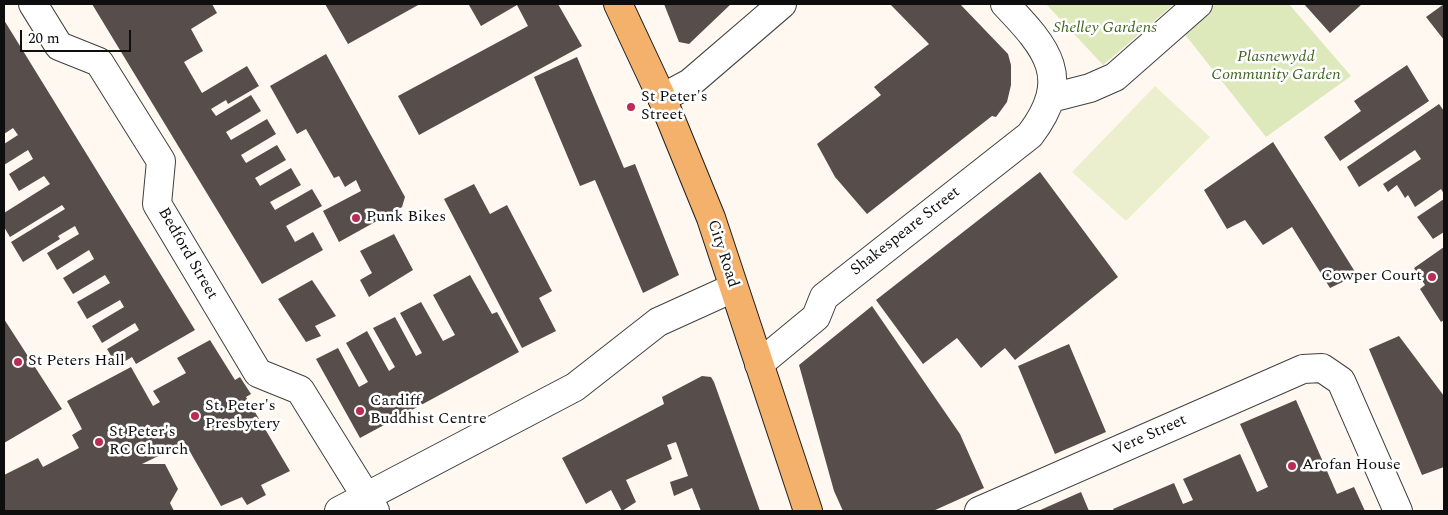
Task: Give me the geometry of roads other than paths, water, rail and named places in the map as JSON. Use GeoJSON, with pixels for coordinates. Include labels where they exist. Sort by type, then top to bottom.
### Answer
{"type":"FeatureCollection","features":[{"type":"Feature","properties":{"kind":"main road","name":"City Road"},"geometry":{"type":"LineString","coordinates":[[618,4],[662,98],[711,218],[808,511]]}},
{"type":"Feature","properties":{"kind":"street","name":"Bedford Street"},"geometry":{"type":"LineString","coordinates":[[33,4],[59,46],[99,62],[161,161],[157,204],[258,373],[300,390],[370,504]]}},
{"type":"Feature","properties":{"kind":"street"},"geometry":{"type":"LineString","coordinates":[[662,98],[690,83],[782,4]]}},
{"type":"Feature","properties":{"kind":"street","name":"Shakespeare Street"},"geometry":{"type":"LineString","coordinates":[[759,364],[816,317],[824,297],[1030,135],[1045,116],[1051,98],[1053,72],[1044,51],[1026,25],[1005,4]]}},
{"type":"Feature","properties":{"kind":"street"},"geometry":{"type":"LineString","coordinates":[[1051,98],[1090,88],[1115,77],[1198,4]]}},
{"type":"Feature","properties":{"kind":"street"},"geometry":{"type":"LineString","coordinates":[[339,511],[370,504],[517,416],[575,387],[658,322],[733,288]]}},
{"type":"Feature","properties":{"kind":"street","name":"Vere Street"},"geometry":{"type":"LineString","coordinates":[[978,511],[1303,368],[1322,368],[1341,381],[1398,511]]}},
{"type":"Feature","properties":{"kind":"place","name":"St Peter's Street"},"geometry":{"type":"Point","coordinates":[631,107]}},
{"type":"Feature","properties":{"kind":"place","name":"Punk Bikes"},"geometry":{"type":"Point","coordinates":[356,218]}},
{"type":"Feature","properties":{"kind":"place","name":"Cowper Court"},"geometry":{"type":"Point","coordinates":[1432,277]}},
{"type":"Feature","properties":{"kind":"place","name":"St Peters Hall"},"geometry":{"type":"Point","coordinates":[18,362]}},
{"type":"Feature","properties":{"kind":"place","name":"Cardiff Buddhist Centre"},"geometry":{"type":"Point","coordinates":[360,411]}},
{"type":"Feature","properties":{"kind":"place","name":"St. Peter's Presbytery"},"geometry":{"type":"Point","coordinates":[195,416]}},
{"type":"Feature","properties":{"kind":"place","name":"St Peter's RC Church"},"geometry":{"type":"Point","coordinates":[99,442]}},
{"type":"Feature","properties":{"kind":"place","name":"Arofan House"},"geometry":{"type":"Point","coordinates":[1292,466]}},
{"type":"Feature","properties":{"kind":"park label","name":"Shelley Gardens"},"geometry":{"type":"Point","coordinates":[1105,29]}},
{"type":"Feature","properties":{"kind":"park label","name":"Plasnewydd Community Garden"},"geometry":{"type":"Point","coordinates":[1276,67]}}]}
